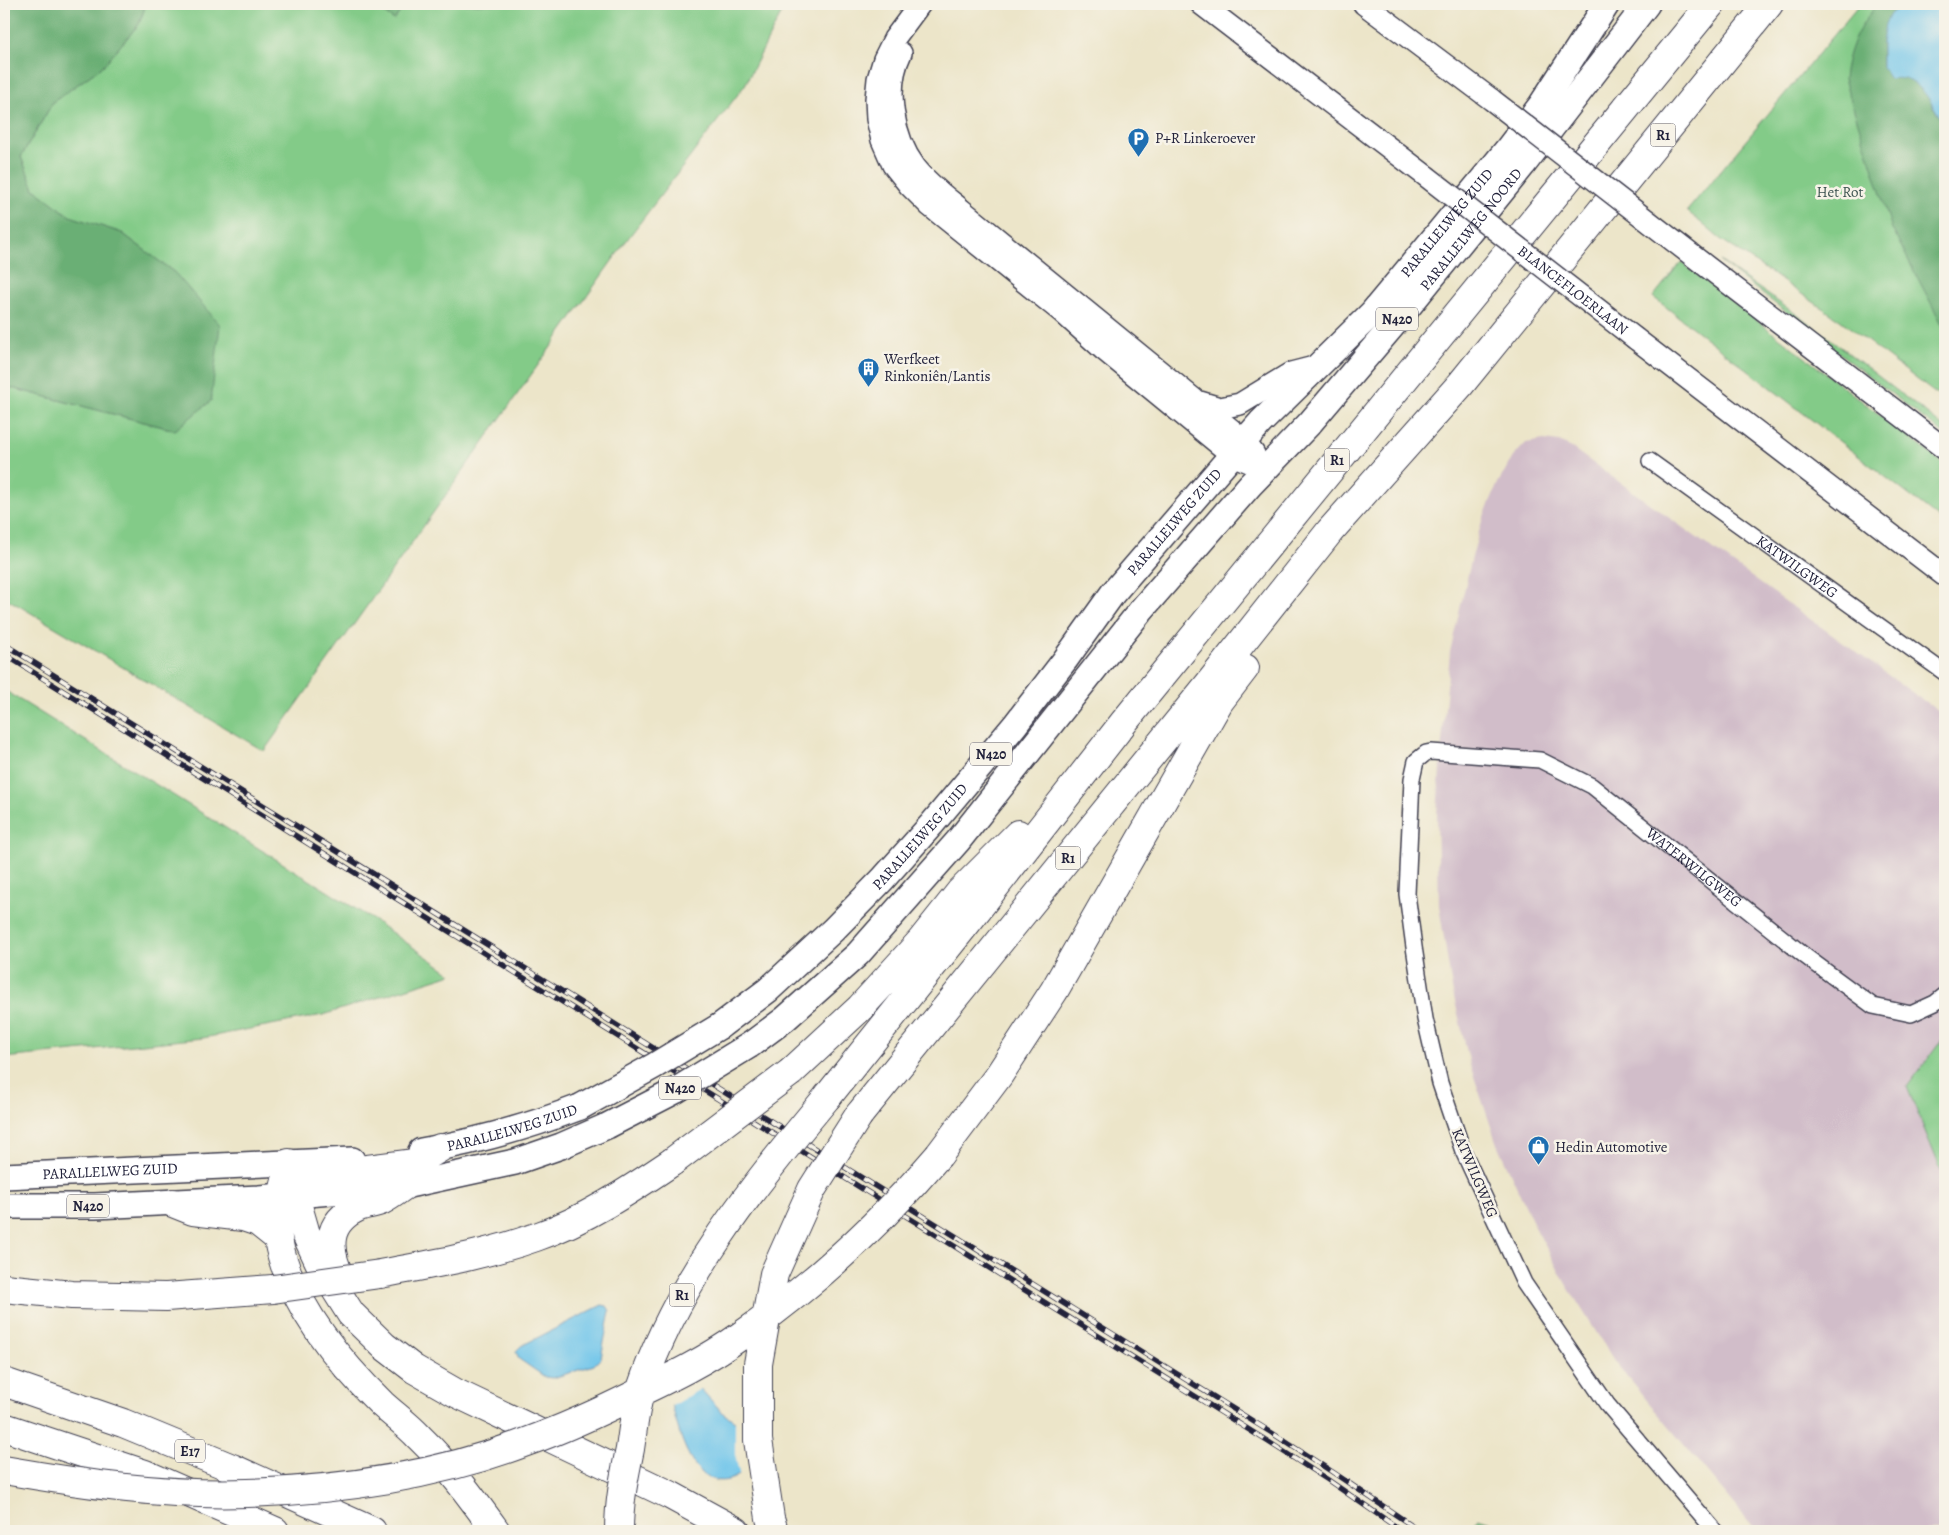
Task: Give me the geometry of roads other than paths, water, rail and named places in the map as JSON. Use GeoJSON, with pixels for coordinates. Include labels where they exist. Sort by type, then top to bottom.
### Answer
{"type":"FeatureCollection","features":[{"type":"Feature","properties":{"kind":"highway","name":"PARALLELWEG ZUID"},"geometry":{"type":"LineString","coordinates":[[440,1148],[540,1122],[580,1107],[654,1066],[720,1026],[768,990],[833,930],[882,880],[1015,725],[1113,593],[1238,447],[1378,306],[1506,151],[1541,104],[1607,4]]}},
{"type":"Feature","properties":{"kind":"highway","name":"PARALLELWEG NOORD"},"geometry":{"type":"LineString","coordinates":[[1266,469],[1309,424],[1400,317],[1523,165],[1647,4]]}},
{"type":"Feature","properties":{"kind":"highway","name":"R1"},"geometry":{"type":"LineString","coordinates":[[619,1531],[620,1502],[641,1391],[659,1342],[683,1294],[724,1231],[776,1159],[970,919],[1124,722],[1711,4]]}},
{"type":"Feature","properties":{"kind":"highway","name":"R1"},"geometry":{"type":"LineString","coordinates":[[774,1531],[770,1518],[758,1440],[758,1364],[774,1274],[812,1189],[859,1115],[1330,531],[1460,385],[1769,4]]}},
{"type":"Feature","properties":{"kind":"highway","name":"PARALLELWEG ZUID"},"geometry":{"type":"LineString","coordinates":[[4,1176],[290,1186],[404,1186],[515,1162],[561,1146],[607,1126],[675,1091],[750,1045],[784,1019],[858,954],[958,842],[1142,609],[1266,469]]}},
{"type":"Feature","properties":{"kind":"highway"},"geometry":{"type":"LineString","coordinates":[[4,1470],[66,1481],[156,1492],[247,1493],[344,1486],[407,1475],[464,1462],[528,1442],[599,1412],[675,1375],[737,1339],[808,1286],[869,1232],[910,1190],[939,1155],[999,1075],[1054,991],[1219,702],[1248,663],[1275,600]]}},
{"type":"Feature","properties":{"kind":"highway"},"geometry":{"type":"LineString","coordinates":[[4,1288],[72,1295],[166,1297],[273,1289],[380,1274],[461,1258],[536,1237],[608,1204],[672,1162],[791,1072],[860,1008],[921,942],[960,892],[1124,722]]}},
{"type":"Feature","properties":{"kind":"highway"},"geometry":{"type":"LineString","coordinates":[[440,1148],[415,1163],[304,1177],[290,1186],[278,1238],[288,1274],[316,1327],[349,1371],[420,1437],[463,1486],[496,1531]]}},
{"type":"Feature","properties":{"kind":"highway","name":"PARALLELWEG ZUID"},"geometry":{"type":"LineString","coordinates":[[4,1206],[94,1206],[173,1202],[290,1186]]}},
{"type":"Feature","properties":{"kind":"highway"},"geometry":{"type":"LineString","coordinates":[[290,1186],[306,1234],[322,1268],[351,1314],[384,1346],[414,1369],[456,1393],[670,1495],[736,1531]]}},
{"type":"Feature","properties":{"kind":"highway"},"geometry":{"type":"LineString","coordinates":[[351,1314],[346,1289],[333,1262],[332,1236],[338,1220],[359,1207],[382,1200],[404,1186]]}},
{"type":"Feature","properties":{"kind":"highway"},"geometry":{"type":"LineString","coordinates":[[173,1202],[192,1211],[220,1213],[251,1219],[258,1222],[278,1238]]}},
{"type":"Feature","properties":{"kind":"highway","name":"E17"},"geometry":{"type":"LineString","coordinates":[[4,1382],[123,1423],[232,1468],[372,1531]]}},
{"type":"Feature","properties":{"kind":"highway"},"geometry":{"type":"LineString","coordinates":[[4,1427],[145,1474],[275,1531]]}},
{"type":"Feature","properties":{"kind":"main road"},"geometry":{"type":"LineString","coordinates":[[920,4],[894,39],[884,59],[878,79],[877,119],[882,140],[893,165],[909,185],[930,206],[1063,312],[1104,350],[1266,469]]}},
{"type":"Feature","properties":{"kind":"main road"},"geometry":{"type":"LineString","coordinates":[[935,4],[906,42],[898,59],[893,79],[894,113],[900,139],[915,167],[931,184],[963,211],[1198,401],[1238,447]]}},
{"type":"Feature","properties":{"kind":"main road","name":"BLANCEFLOERLAAN"},"geometry":{"type":"LineString","coordinates":[[1201,4],[1945,576]]}},
{"type":"Feature","properties":{"kind":"main road"},"geometry":{"type":"LineString","coordinates":[[1364,4],[1376,11],[1945,449]]}},
{"type":"Feature","properties":{"kind":"main road"},"geometry":{"type":"LineString","coordinates":[[1198,401],[1220,408],[1240,404],[1291,374],[1318,366]]}},
{"type":"Feature","properties":{"kind":"street","name":"KATWILGWEG"},"geometry":{"type":"LineString","coordinates":[[1650,461],[1945,673]]}},
{"type":"Feature","properties":{"kind":"street","name":"KATWILGWEG"},"geometry":{"type":"LineString","coordinates":[[1426,753],[1416,761],[1412,780],[1407,894],[1426,1020],[1440,1083],[1463,1152],[1524,1283],[1606,1404],[1715,1531]]}},
{"type":"Feature","properties":{"kind":"street","name":"WATERWILGWEG"},"geometry":{"type":"LineString","coordinates":[[1426,753],[1540,760],[1592,786],[1805,956],[1873,1006],[1911,1014],[1935,1003],[1945,995]]}},
{"type":"Feature","properties":{"kind":"water"},"geometry":{"type":"Polygon","coordinates":[[[1903,4],[1945,4],[1945,125],[1924,92],[1910,81],[1901,78],[1890,79],[1882,67],[1882,43],[1885,24],[1890,14],[1903,4]]]}},
{"type":"Feature","properties":{"kind":"water"},"geometry":{"type":"Polygon","coordinates":[[[602,1305],[607,1306],[610,1311],[601,1358],[594,1365],[553,1378],[545,1377],[519,1359],[516,1351],[521,1346],[602,1305]]]}},
{"type":"Feature","properties":{"kind":"water"},"geometry":{"type":"Polygon","coordinates":[[[694,1382],[724,1414],[744,1427],[747,1470],[734,1478],[719,1481],[707,1477],[696,1467],[688,1454],[676,1422],[670,1395],[694,1382]]]}},
{"type":"Feature","properties":{"kind":"railway"},"geometry":{"type":"LineString","coordinates":[[4,644],[1272,1433],[1420,1531]]}},
{"type":"Feature","properties":{"kind":"railway"},"geometry":{"type":"LineString","coordinates":[[4,654],[1267,1441],[1402,1531]]}},
{"type":"Feature","properties":{"kind":"place","name":"P+R Linkeroever"},"geometry":{"type":"Point","coordinates":[1139,157]}},
{"type":"Feature","properties":{"kind":"place","name":"Werfkeet Rinkoniên/Lantis"},"geometry":{"type":"Point","coordinates":[868,387]}},
{"type":"Feature","properties":{"kind":"place","name":"Hedin Automotive"},"geometry":{"type":"Point","coordinates":[1539,1166]}},
{"type":"Feature","properties":{"kind":"park label","name":"Het Rot"},"geometry":{"type":"Point","coordinates":[1840,192]}}]}
